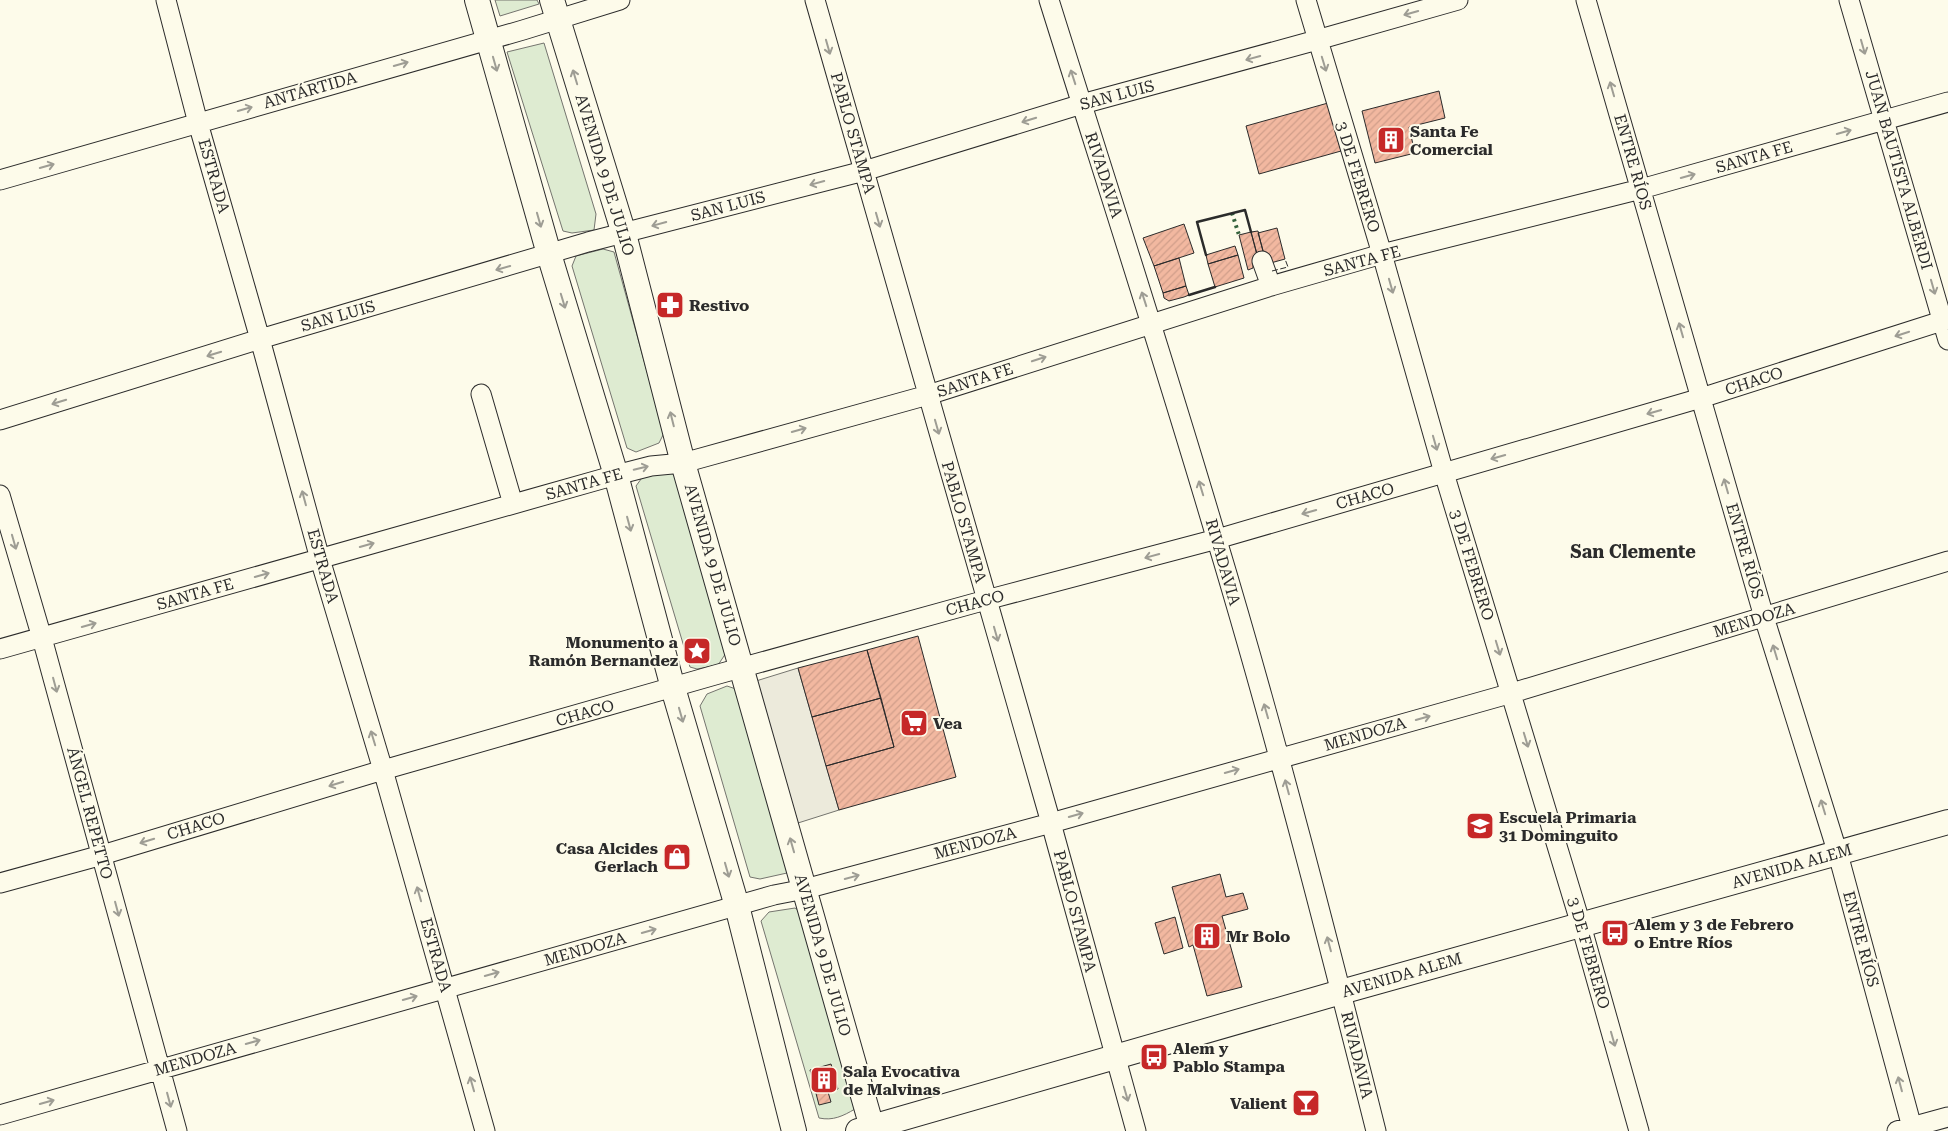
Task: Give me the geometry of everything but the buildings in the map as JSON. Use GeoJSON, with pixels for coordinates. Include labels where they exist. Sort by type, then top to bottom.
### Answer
{"type":"FeatureCollection","features":[{"type":"Feature","properties":{"kind":"main road"},"geometry":{"type":"LineString","coordinates":[[477,0],[549,254],[616,475],[673,688],[737,906],[794,1131]]}},
{"type":"Feature","properties":{"kind":"main road","name":"AVENIDA 9 DE JULIO"},"geometry":{"type":"LineString","coordinates":[[554,9],[624,234],[683,463],[805,889],[867,1130]]}},
{"type":"Feature","properties":{"kind":"main road","name":"AVENIDA ALEM"},"geometry":{"type":"LineString","coordinates":[[867,1130],[1341,992],[1948,822]]}},
{"type":"Feature","properties":{"kind":"street","name":"ESTRADA"},"geometry":{"type":"LineString","coordinates":[[166,0],[198,123],[260,339],[320,559],[383,770],[486,1131]]}},
{"type":"Feature","properties":{"kind":"street","name":"ANTÁRTIDA"},"geometry":{"type":"LineString","coordinates":[[0,180],[488,39],[554,9],[620,0]]}},
{"type":"Feature","properties":{"kind":"street","name":"PABLO STAMPA"},"geometry":{"type":"LineString","coordinates":[[815,0],[1051,822],[1136,1131]]}},
{"type":"Feature","properties":{"kind":"street","name":"RIVADAVIA"},"geometry":{"type":"LineString","coordinates":[[1049,0],[1152,323],[1217,539],[1279,758],[1376,1131]]}},
{"type":"Feature","properties":{"kind":"street","name":"3 DE FEBRERO"},"geometry":{"type":"LineString","coordinates":[[1306,0],[1382,254],[1444,473],[1581,925],[1638,1131]]}},
{"type":"Feature","properties":{"kind":"street","name":"SAN LUIS"},"geometry":{"type":"LineString","coordinates":[[0,420],[260,339],[549,254],[864,171],[1082,104],[1458,0]]}},
{"type":"Feature","properties":{"kind":"street","name":"ENTRE RÍOS"},"geometry":{"type":"LineString","coordinates":[[1586,0],[1764,617],[1838,854],[1907,1130]]}},
{"type":"Feature","properties":{"kind":"street","name":"JUAN BAUTISTA ALBERDI"},"geometry":{"type":"LineString","coordinates":[[1849,0],[1945,320],[1948,340]]}},
{"type":"Feature","properties":{"kind":"street","name":"SANTA FE"},"geometry":{"type":"LineString","coordinates":[[0,649],[616,475],[651,466],[683,463],[928,395],[1152,323],[1263,277],[1382,254],[1641,189],[1948,102]]}},
{"type":"Feature","properties":{"kind":"street","name":"CHACO"},"geometry":{"type":"LineString","coordinates":[[0,883],[102,855],[383,770],[742,668],[986,600],[1217,539],[1701,398],[1945,320]]}},
{"type":"Feature","properties":{"kind":"street"},"geometry":{"type":"LineString","coordinates":[[481,394],[512,504]]}},
{"type":"Feature","properties":{"kind":"street","name":"ÁNGEL REPETTO"},"geometry":{"type":"LineString","coordinates":[[0,495],[42,638],[177,1131]]}},
{"type":"Feature","properties":{"kind":"street","name":"MENDOZA"},"geometry":{"type":"LineString","coordinates":[[0,1115],[737,906],[1051,822],[1512,693],[1948,561]]}},
{"type":"Feature","properties":{"kind":"street"},"geometry":{"type":"LineString","coordinates":[[1907,1130],[1948,1117]]}},
{"type":"Feature","properties":{"kind":"green space"},"geometry":{"type":"Polygon","coordinates":[[[495,0],[537,0],[539,4],[500,16],[495,0]]]}},
{"type":"Feature","properties":{"kind":"green space"},"geometry":{"type":"Polygon","coordinates":[[[544,43],[596,214],[594,230],[572,233],[563,231],[507,52],[544,43]]]}},
{"type":"Feature","properties":{"kind":"green space"},"geometry":{"type":"Polygon","coordinates":[[[603,249],[614,252],[664,433],[659,443],[636,452],[627,448],[572,266],[576,256],[603,249]]]}},
{"type":"Feature","properties":{"kind":"green space"},"geometry":{"type":"Polygon","coordinates":[[[660,472],[681,475],[726,653],[718,665],[697,669],[690,667],[636,486],[644,475],[660,472]]]}},
{"type":"Feature","properties":{"kind":"green space"},"geometry":{"type":"Polygon","coordinates":[[[727,686],[742,691],[787,864],[787,873],[760,879],[750,877],[700,706],[707,694],[727,686]]]}},
{"type":"Feature","properties":{"kind":"green space"},"geometry":{"type":"Polygon","coordinates":[[[795,908],[802,913],[855,1109],[842,1116],[833,1118],[819,1118],[761,921],[769,912],[795,908]]]}},
{"type":"Feature","properties":{"kind":"shaded area"},"geometry":{"type":"Polygon","coordinates":[[[798,668],[839,810],[798,823],[756,681],[798,668]]]}},
{"type":"Feature","properties":{"kind":"hedge"},"geometry":{"type":"LineString","coordinates":[[1232,213],[1239,235]]}},
{"type":"Feature","properties":{"kind":"fence"},"geometry":{"type":"LineString","coordinates":[[1272,271],[1288,267],[1285,259]]}},
{"type":"Feature","properties":{"kind":"wall"},"geometry":{"type":"LineString","coordinates":[[1206,255],[1197,222],[1245,210],[1251,232]]}},
{"type":"Feature","properties":{"kind":"wall"},"geometry":{"type":"LineString","coordinates":[[1189,295],[1215,287]]}},
{"type":"Feature","properties":{"kind":"place","name":"Santa Fe Comercial"},"geometry":{"type":"Point","coordinates":[1391,140]}},
{"type":"Feature","properties":{"kind":"place","name":"Restivo"},"geometry":{"type":"Point","coordinates":[670,305]}},
{"type":"Feature","properties":{"kind":"place","name":"Monumento a Ramón Bernandez"},"geometry":{"type":"Point","coordinates":[697,651]}},
{"type":"Feature","properties":{"kind":"place","name":"Vea"},"geometry":{"type":"Point","coordinates":[914,723]}},
{"type":"Feature","properties":{"kind":"place","name":"Escuela Primaria 31 Dominguito"},"geometry":{"type":"Point","coordinates":[1480,826]}},
{"type":"Feature","properties":{"kind":"place","name":"Casa Alcides Gerlach"},"geometry":{"type":"Point","coordinates":[677,857]}},
{"type":"Feature","properties":{"kind":"place","name":"Alem y 3 de Febrero o Entre Ríos"},"geometry":{"type":"Point","coordinates":[1615,933]}},
{"type":"Feature","properties":{"kind":"place","name":"Mr Bolo"},"geometry":{"type":"Point","coordinates":[1207,936]}},
{"type":"Feature","properties":{"kind":"place","name":"Alem y Pablo Stampa"},"geometry":{"type":"Point","coordinates":[1154,1057]}},
{"type":"Feature","properties":{"kind":"place","name":"Sala Evocativa de Malvinas"},"geometry":{"type":"Point","coordinates":[824,1080]}},
{"type":"Feature","properties":{"kind":"place","name":"Valient"},"geometry":{"type":"Point","coordinates":[1306,1103]}},
{"type":"Feature","properties":{"kind":"district","name":"San Clemente"},"geometry":{"type":"Point","coordinates":[1633,551]}}]}
